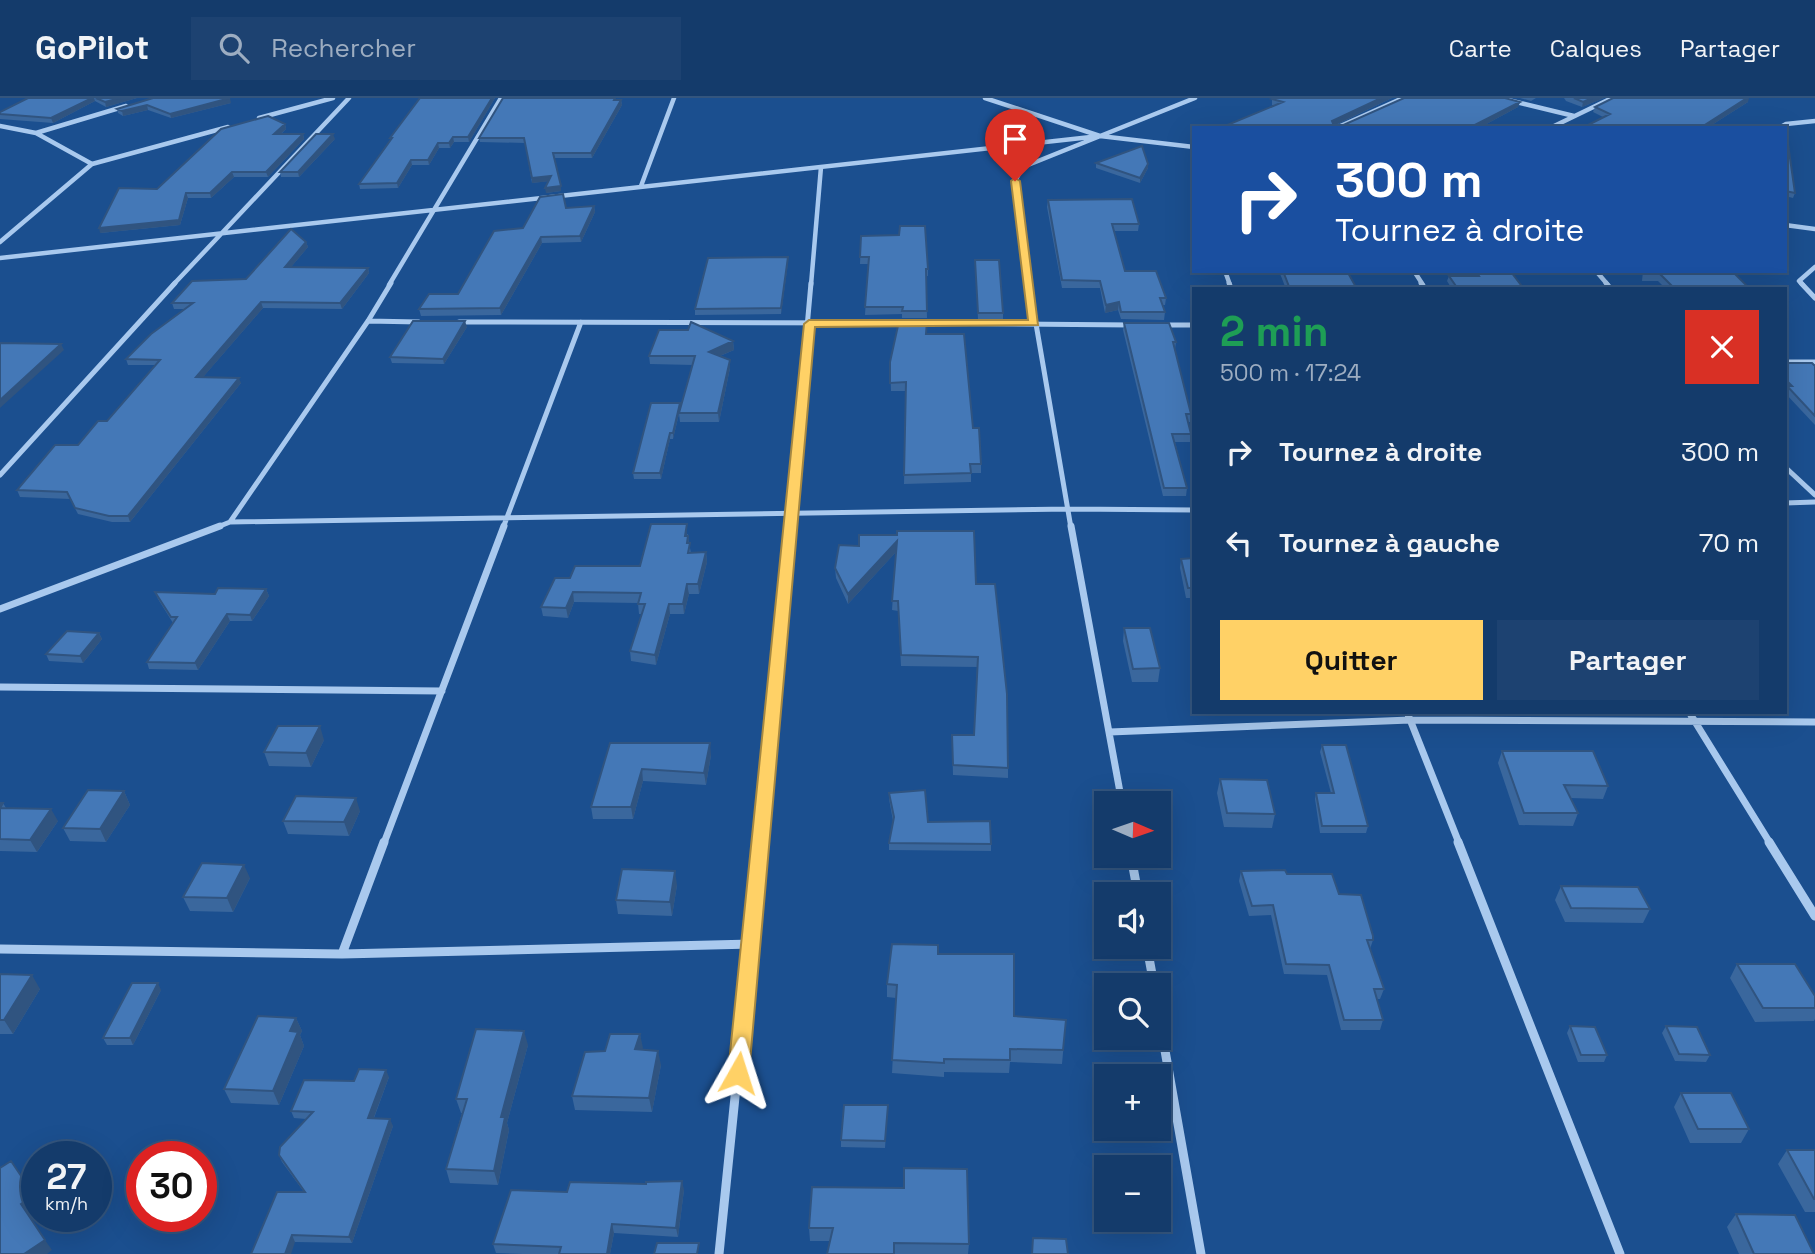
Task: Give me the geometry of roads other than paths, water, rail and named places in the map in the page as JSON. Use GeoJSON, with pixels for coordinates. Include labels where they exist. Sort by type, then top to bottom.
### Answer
{"type":"FeatureCollection","features":[{"type":"Feature","properties":{"kind":"street"},"geometry":{"type":"LineString","coordinates":[[253,120],[333,98]]}},
{"type":"Feature","properties":{"kind":"street"},"geometry":{"type":"LineString","coordinates":[[0,475],[221,233],[349,98]]}},
{"type":"Feature","properties":{"kind":"street"},"geometry":{"type":"LineString","coordinates":[[230,522],[368,321],[501,98]]}},
{"type":"Feature","properties":{"kind":"street"},"geometry":{"type":"LineString","coordinates":[[641,186],[674,98]]}},
{"type":"Feature","properties":{"kind":"street"},"geometry":{"type":"LineString","coordinates":[[985,98],[1100,136],[1192,147]]}},
{"type":"Feature","properties":{"kind":"street"},"geometry":{"type":"LineString","coordinates":[[1120,791],[1034,323],[1015,181],[1023,167],[1195,98]]}},
{"type":"Feature","properties":{"kind":"street"},"geometry":{"type":"LineString","coordinates":[[1340,126],[1403,98]]}},
{"type":"Feature","properties":{"kind":"street"},"geometry":{"type":"LineString","coordinates":[[1500,98],[1574,116]]}},
{"type":"Feature","properties":{"kind":"street"},"geometry":{"type":"LineString","coordinates":[[1554,126],[1612,98]]}},
{"type":"Feature","properties":{"kind":"street"},"geometry":{"type":"LineString","coordinates":[[36,133],[127,106]]}},
{"type":"Feature","properties":{"kind":"street"},"geometry":{"type":"LineString","coordinates":[[1782,126],[1815,121]]}},
{"type":"Feature","properties":{"kind":"street"},"geometry":{"type":"LineString","coordinates":[[0,242],[92,164],[239,124]]}},
{"type":"Feature","properties":{"kind":"street"},"geometry":{"type":"LineString","coordinates":[[0,126],[36,133],[92,164]]}},
{"type":"Feature","properties":{"kind":"street"},"geometry":{"type":"LineString","coordinates":[[0,258],[1100,136]]}},
{"type":"Feature","properties":{"kind":"street"},"geometry":{"type":"LineString","coordinates":[[719,1254],[752,944],[821,167]]}},
{"type":"Feature","properties":{"kind":"street"},"geometry":{"type":"LineString","coordinates":[[1787,225],[1815,229]]}},
{"type":"Feature","properties":{"kind":"street"},"geometry":{"type":"LineString","coordinates":[[1815,267],[1799,281],[1815,298]]}},
{"type":"Feature","properties":{"kind":"street"},"geometry":{"type":"LineString","coordinates":[[1598,273],[1609,287]]}},
{"type":"Feature","properties":{"kind":"street"},"geometry":{"type":"LineString","coordinates":[[368,321],[422,322]]}},
{"type":"Feature","properties":{"kind":"street"},"geometry":{"type":"LineString","coordinates":[[449,322],[1141,325]]}},
{"type":"Feature","properties":{"kind":"street"},"geometry":{"type":"LineString","coordinates":[[342,954],[581,322]]}},
{"type":"Feature","properties":{"kind":"street"},"geometry":{"type":"LineString","coordinates":[[1154,325],[1192,325]]}},
{"type":"Feature","properties":{"kind":"street"},"geometry":{"type":"LineString","coordinates":[[1787,362],[1815,362]]}},
{"type":"Feature","properties":{"kind":"street"},"geometry":{"type":"LineString","coordinates":[[1787,469],[1815,495]]}},
{"type":"Feature","properties":{"kind":"street"},"geometry":{"type":"LineString","coordinates":[[1787,502],[1815,502]]}},
{"type":"Feature","properties":{"kind":"street"},"geometry":{"type":"LineString","coordinates":[[0,608],[230,522],[1069,509],[1192,510]]}},
{"type":"Feature","properties":{"kind":"street"},"geometry":{"type":"LineString","coordinates":[[0,687],[442,691]]}},
{"type":"Feature","properties":{"kind":"street"},"geometry":{"type":"LineString","coordinates":[[1690,714],[1815,916]]}},
{"type":"Feature","properties":{"kind":"street"},"geometry":{"type":"LineString","coordinates":[[1110,732],[1408,716],[1815,722]]}},
{"type":"Feature","properties":{"kind":"street"},"geometry":{"type":"LineString","coordinates":[[1408,716],[1620,1254]]}},
{"type":"Feature","properties":{"kind":"street"},"geometry":{"type":"LineString","coordinates":[[0,949],[342,954],[752,944]]}},
{"type":"Feature","properties":{"kind":"street"},"geometry":{"type":"LineString","coordinates":[[1165,1050],[1201,1254]]}}]}
